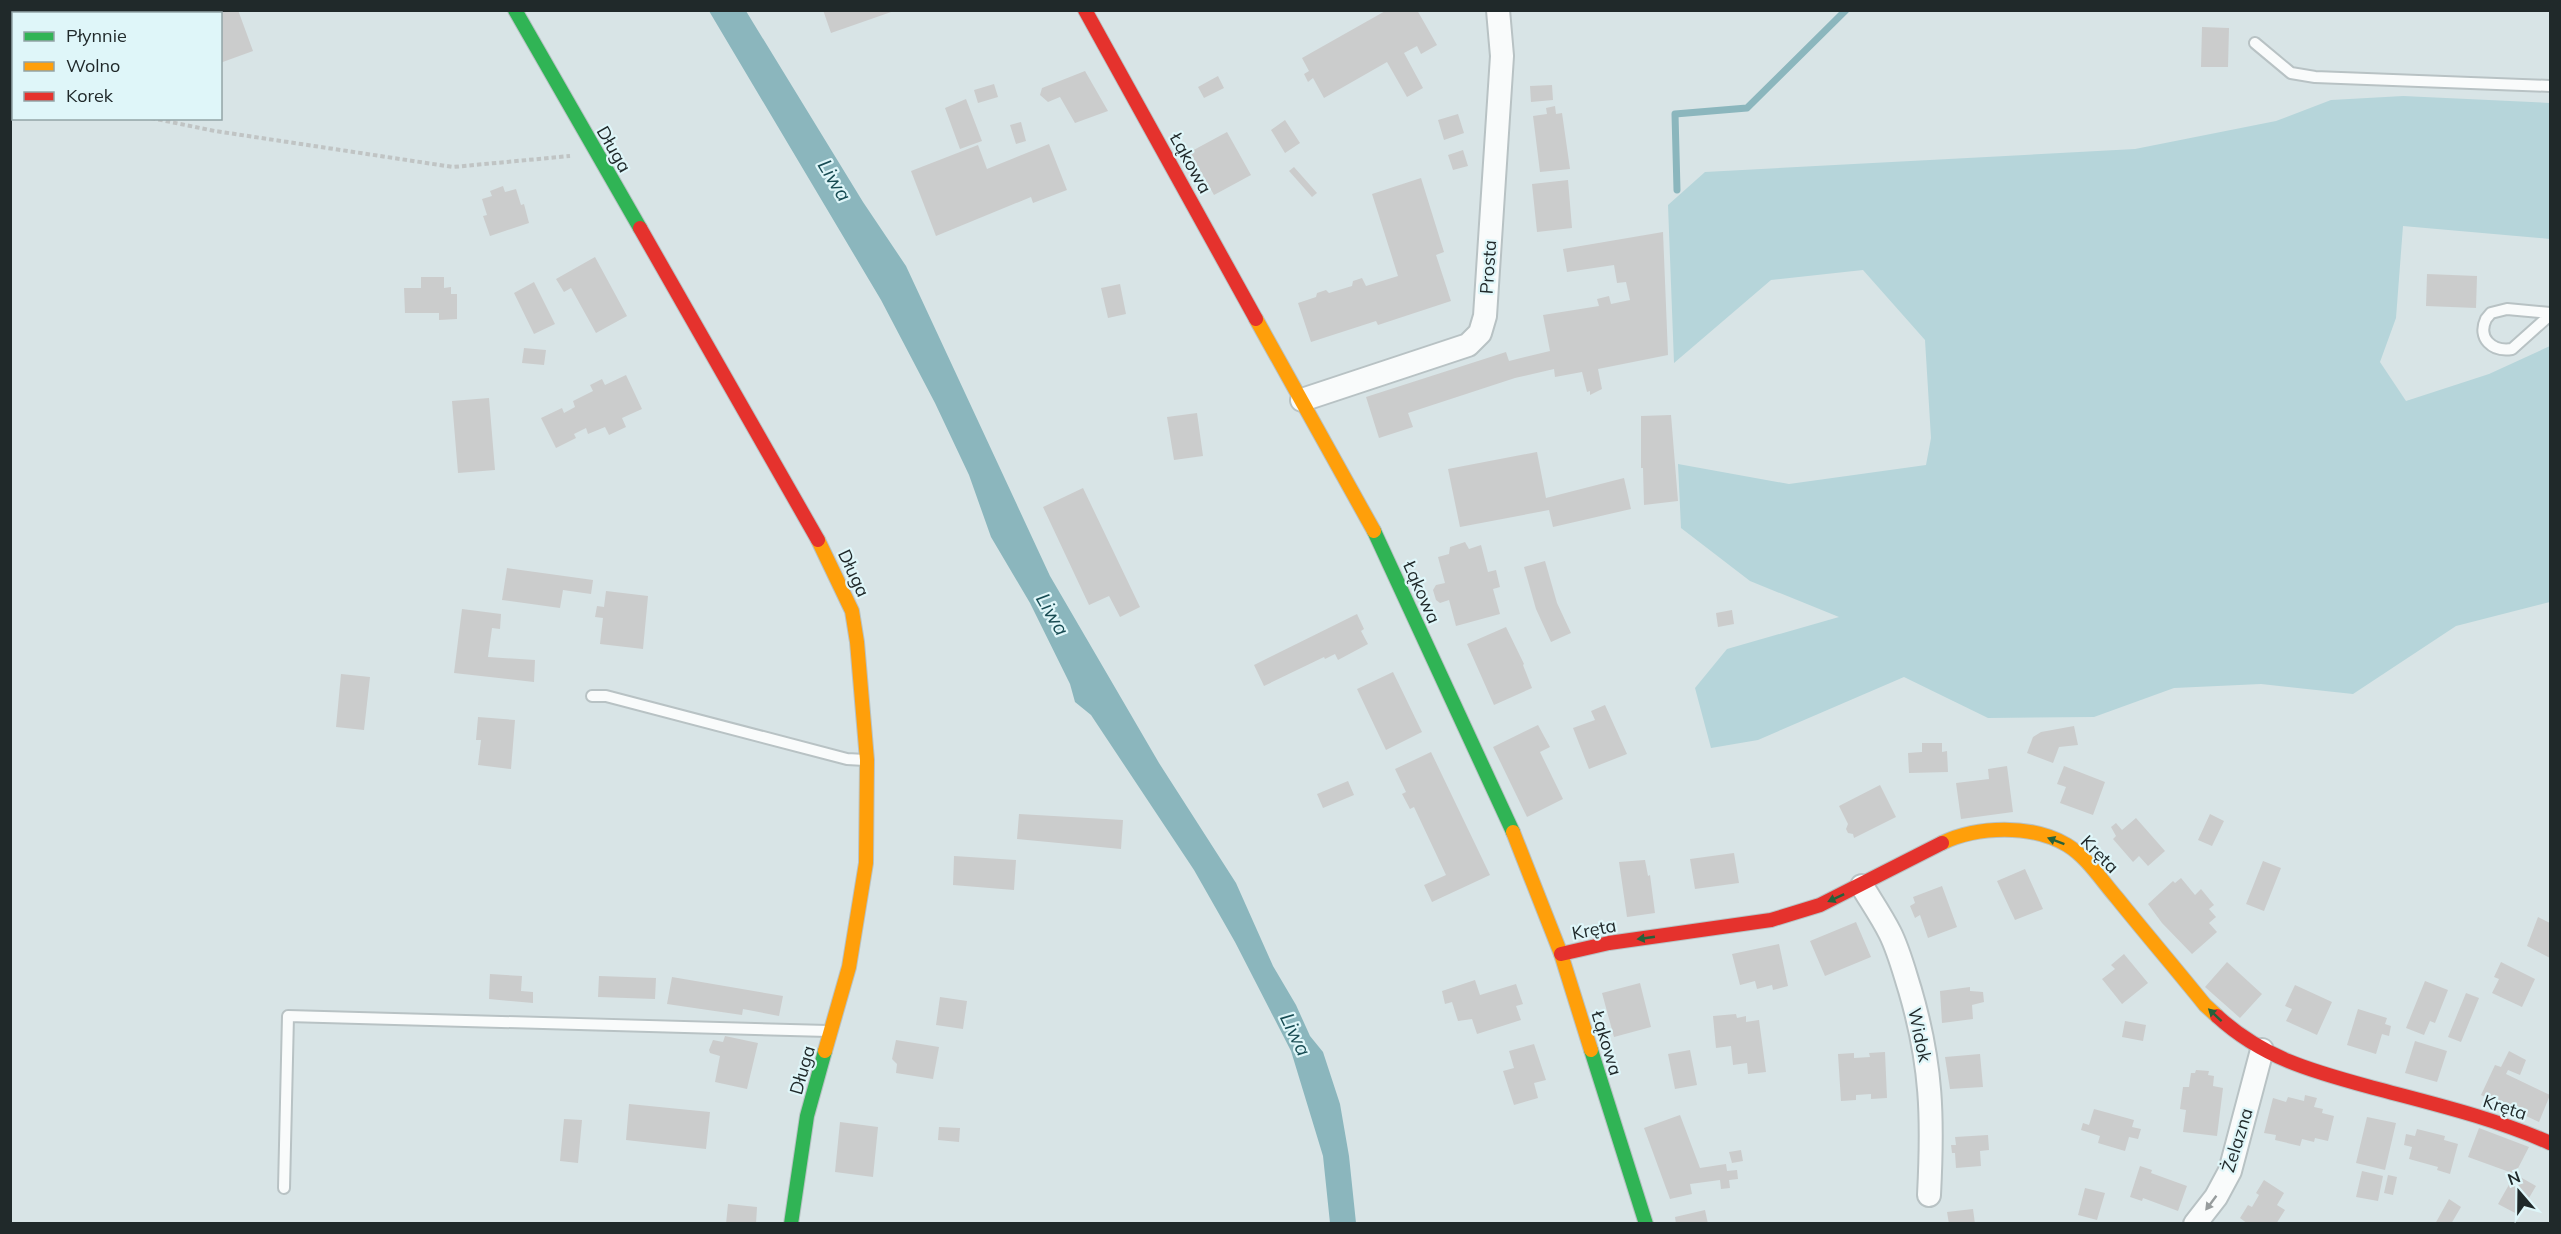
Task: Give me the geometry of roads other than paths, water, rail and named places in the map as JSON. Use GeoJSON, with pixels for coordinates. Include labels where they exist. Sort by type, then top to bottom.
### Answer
{"type":"FeatureCollection","features":[{"type":"Feature","properties":{"kind":"street","name":"Długa"},"geometry":{"type":"LineString","coordinates":[[515,10],[841,584],[852,611],[857,642],[867,760],[866,863],[849,967],[807,1116],[791,1224]]}},
{"type":"Feature","properties":{"kind":"street","name":"Łąkowa"},"geometry":{"type":"LineString","coordinates":[[1085,10],[1380,542],[1400,590],[1513,832],[1561,954],[1646,1224]]}},
{"type":"Feature","properties":{"kind":"street","name":"Prosta"},"geometry":{"type":"LineString","coordinates":[[1302,400],[1468,345],[1480,333],[1485,316],[1502,56],[1498,10]]}},
{"type":"Feature","properties":{"kind":"street","name":"Kręta"},"geometry":{"type":"LineString","coordinates":[[1561,954],[1609,943],[1771,920],[1820,905],[1862,886],[1955,837],[1997,830],[2034,833],[2067,845],[2091,867],[2205,1005],[2228,1026],[2262,1050],[2302,1068],[2512,1126],[2550,1143]]}},
{"type":"Feature","properties":{"kind":"street","name":"Widok"},"geometry":{"type":"LineString","coordinates":[[1862,886],[1891,934],[1904,970],[1924,1044],[1930,1083],[1933,1129],[1929,1195]]}},
{"type":"Feature","properties":{"kind":"street","name":"Żelazna"},"geometry":{"type":"LineString","coordinates":[[2196,1224],[2216,1197],[2230,1171],[2262,1050]]}},
{"type":"Feature","properties":{"kind":"lane"},"geometry":{"type":"LineString","coordinates":[[2255,43],[2291,73],[2550,86]]}},
{"type":"Feature","properties":{"kind":"lane"},"geometry":{"type":"LineString","coordinates":[[2507,309],[2550,314],[2512,349],[2494,347],[2488,344],[2484,337],[2484,324],[2491,313],[2507,309]]}},
{"type":"Feature","properties":{"kind":"lane"},"geometry":{"type":"LineString","coordinates":[[592,696],[606,696],[847,759],[867,760]]}},
{"type":"Feature","properties":{"kind":"lane"},"geometry":{"type":"LineString","coordinates":[[284,1188],[288,1016],[831,1031]]}},
{"type":"Feature","properties":{"kind":"water","name":"Liwa"},"geometry":{"type":"Polygon","coordinates":[[[709,11],[746,11],[863,202],[906,266],[1050,576],[1159,763],[1236,883],[1273,966],[1296,1005],[1310,1036],[1323,1052],[1340,1104],[1349,1156],[1356,1223],[1330,1223],[1323,1156],[1291,1051],[1235,942],[1194,870],[1091,715],[1075,702],[1070,684],[1030,603],[991,537],[969,475],[935,403],[881,300],[709,11]]]}},
{"type":"Feature","properties":{"kind":"waterway"},"geometry":{"type":"LineString","coordinates":[[1677,190],[1675,114],[1747,108],[1846,10]]}}]}
